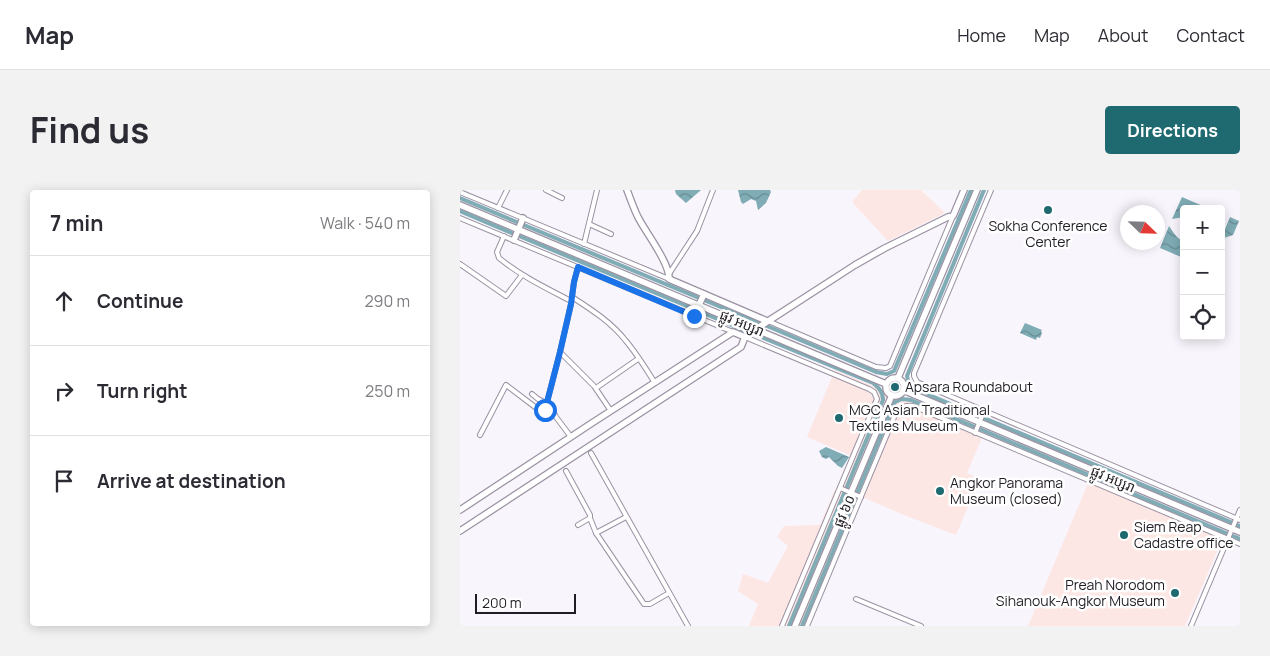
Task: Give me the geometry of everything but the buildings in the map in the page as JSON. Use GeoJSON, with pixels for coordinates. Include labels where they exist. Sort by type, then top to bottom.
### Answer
{"type":"FeatureCollection","features":[{"type":"Feature","properties":{"kind":"street"},"geometry":{"type":"LineString","coordinates":[[498,208],[507,190]]}},
{"type":"Feature","properties":{"kind":"street"},"geometry":{"type":"LineString","coordinates":[[547,190],[562,198]]}},
{"type":"Feature","properties":{"kind":"street"},"geometry":{"type":"LineString","coordinates":[[584,244],[596,190]]}},
{"type":"Feature","properties":{"kind":"street"},"geometry":{"type":"LineString","coordinates":[[628,190],[639,219],[666,265],[669,277]]}},
{"type":"Feature","properties":{"kind":"street"},"geometry":{"type":"LineString","coordinates":[[669,277],[697,231],[713,190]]}},
{"type":"Feature","properties":{"kind":"street"},"geometry":{"type":"LineString","coordinates":[[460,192],[669,277],[704,294],[876,367],[886,368],[890,366],[964,190]]}},
{"type":"Feature","properties":{"kind":"street"},"geometry":{"type":"LineString","coordinates":[[898,378],[977,190]]}},
{"type":"Feature","properties":{"kind":"street"},"geometry":{"type":"LineString","coordinates":[[991,190],[914,373],[917,382],[1239,519]]}},
{"type":"Feature","properties":{"kind":"street","name":"ផ្លូវ អប្សរា"},"geometry":{"type":"LineString","coordinates":[[460,205],[886,384]]}},
{"type":"Feature","properties":{"kind":"street"},"geometry":{"type":"LineString","coordinates":[[460,531],[741,347],[745,337],[831,280],[885,248],[953,216]]}},
{"type":"Feature","properties":{"kind":"street"},"geometry":{"type":"LineString","coordinates":[[514,240],[523,218]]}},
{"type":"Feature","properties":{"kind":"street"},"geometry":{"type":"LineString","coordinates":[[460,219],[874,392],[876,403],[782,626]]}},
{"type":"Feature","properties":{"kind":"street"},"geometry":{"type":"LineString","coordinates":[[589,224],[611,234]]}},
{"type":"Feature","properties":{"kind":"street"},"geometry":{"type":"LineString","coordinates":[[504,236],[497,252],[499,258],[522,274],[601,316],[628,343],[655,383]]}},
{"type":"Feature","properties":{"kind":"street"},"geometry":{"type":"LineString","coordinates":[[460,264],[506,296],[522,274]]}},
{"type":"Feature","properties":{"kind":"street"},"geometry":{"type":"LineString","coordinates":[[480,435],[506,385],[541,412],[545,410],[560,352],[578,267]]}},
{"type":"Feature","properties":{"kind":"street"},"geometry":{"type":"LineString","coordinates":[[694,316],[704,294]]}},
{"type":"Feature","properties":{"kind":"street"},"geometry":{"type":"LineString","coordinates":[[460,510],[733,332]]}},
{"type":"Feature","properties":{"kind":"street"},"geometry":{"type":"LineString","coordinates":[[560,352],[596,388],[611,411]]}},
{"type":"Feature","properties":{"kind":"street"},"geometry":{"type":"LineString","coordinates":[[596,388],[638,359]]}},
{"type":"Feature","properties":{"kind":"street"},"geometry":{"type":"LineString","coordinates":[[892,378],[898,378],[903,383],[903,390],[898,395],[892,395],[887,392],[886,384],[892,378]]}},
{"type":"Feature","properties":{"kind":"street","name":"ផ្លូវ អប្សរា"},"geometry":{"type":"LineString","coordinates":[[903,390],[1240,532]]}},
{"type":"Feature","properties":{"kind":"street"},"geometry":{"type":"LineString","coordinates":[[532,394],[552,407],[556,417],[571,437]]}},
{"type":"Feature","properties":{"kind":"street","name":"ផ្លូវ ៦០"},"geometry":{"type":"LineString","coordinates":[[795,626],[892,395]]}},
{"type":"Feature","properties":{"kind":"street"},"geometry":{"type":"LineString","coordinates":[[807,626],[895,415],[902,407],[907,406],[913,406],[1240,544]]}},
{"type":"Feature","properties":{"kind":"street"},"geometry":{"type":"LineString","coordinates":[[975,432],[984,411]]}},
{"type":"Feature","properties":{"kind":"street"},"geometry":{"type":"LineString","coordinates":[[592,453],[688,626]]}},
{"type":"Feature","properties":{"kind":"street"},"geometry":{"type":"LineString","coordinates":[[566,471],[589,511],[596,533],[644,604],[648,605],[669,593]]}},
{"type":"Feature","properties":{"kind":"street"},"geometry":{"type":"LineString","coordinates":[[841,488],[860,496]]}},
{"type":"Feature","properties":{"kind":"street"},"geometry":{"type":"LineString","coordinates":[[1191,626],[1239,519],[1240,510]]}},
{"type":"Feature","properties":{"kind":"street"},"geometry":{"type":"LineString","coordinates":[[596,533],[626,517]]}},
{"type":"Feature","properties":{"kind":"street"},"geometry":{"type":"LineString","coordinates":[[578,525],[590,518]]}},
{"type":"Feature","properties":{"kind":"street"},"geometry":{"type":"LineString","coordinates":[[856,599],[921,626]]}},
{"type":"Feature","properties":{"kind":"shaded area"},"geometry":{"type":"Polygon","coordinates":[[[862,190],[921,190],[945,213],[888,241],[852,202],[862,190]]]}},
{"type":"Feature","properties":{"kind":"shaded area"},"geometry":{"type":"Polygon","coordinates":[[[835,370],[984,433],[967,473],[980,479],[956,535],[839,487],[852,456],[807,437],[835,370]]]}},
{"type":"Feature","properties":{"kind":"shaded area"},"geometry":{"type":"Polygon","coordinates":[[[1091,476],[1225,533],[1185,626],[1028,626],[1091,476]]]}},
{"type":"Feature","properties":{"kind":"shaded area"},"geometry":{"type":"Polygon","coordinates":[[[835,489],[859,499],[806,626],[749,626],[758,604],[738,591],[743,574],[768,583],[788,546],[777,537],[784,526],[820,525],[835,489]]]}},
{"type":"Feature","properties":{"kind":"water"},"geometry":{"type":"Polygon","coordinates":[[[675,190],[701,190],[686,203],[676,194],[675,190]]]}},
{"type":"Feature","properties":{"kind":"water"},"geometry":{"type":"Polygon","coordinates":[[[738,190],[770,190],[771,192],[766,203],[758,210],[756,201],[751,199],[743,204],[741,202],[738,190]]]}},
{"type":"Feature","properties":{"kind":"water"},"geometry":{"type":"Polygon","coordinates":[[[1182,197],[1201,205],[1180,205],[1180,218],[1172,219],[1182,197]]]}},
{"type":"Feature","properties":{"kind":"water"},"geometry":{"type":"Polygon","coordinates":[[[1230,217],[1239,221],[1233,235],[1225,238],[1225,229],[1230,217]]]}},
{"type":"Feature","properties":{"kind":"water"},"geometry":{"type":"Polygon","coordinates":[[[1169,226],[1180,239],[1180,257],[1165,250],[1165,236],[1169,226]]]}},
{"type":"Feature","properties":{"kind":"water"},"geometry":{"type":"Polygon","coordinates":[[[1025,323],[1042,330],[1040,338],[1037,337],[1036,340],[1020,333],[1025,323]]]}},
{"type":"Feature","properties":{"kind":"water"},"geometry":{"type":"Polygon","coordinates":[[[826,447],[849,457],[842,468],[829,457],[826,459],[822,457],[819,451],[826,447]]]}},
{"type":"Feature","properties":{"kind":"waterway"},"geometry":{"type":"LineString","coordinates":[[767,326],[876,372],[887,374],[894,371],[971,190]]}},
{"type":"Feature","properties":{"kind":"waterway"},"geometry":{"type":"LineString","coordinates":[[979,416],[915,389],[909,383],[907,376],[984,190]]}},
{"type":"Feature","properties":{"kind":"waterway"},"geometry":{"type":"LineString","coordinates":[[460,198],[519,223]]}},
{"type":"Feature","properties":{"kind":"waterway"},"geometry":{"type":"LineString","coordinates":[[460,211],[514,234]]}},
{"type":"Feature","properties":{"kind":"waterway"},"geometry":{"type":"LineString","coordinates":[[524,225],[699,298]]}},
{"type":"Feature","properties":{"kind":"waterway"},"geometry":{"type":"LineString","coordinates":[[519,236],[694,309]]}},
{"type":"Feature","properties":{"kind":"waterway"},"geometry":{"type":"LineString","coordinates":[[704,300],[759,323]]}},
{"type":"Feature","properties":{"kind":"waterway"},"geometry":{"type":"LineString","coordinates":[[699,311],[747,332]]}},
{"type":"Feature","properties":{"kind":"waterway"},"geometry":{"type":"LineString","coordinates":[[754,334],[873,383],[880,390],[883,397],[789,626]]}},
{"type":"Feature","properties":{"kind":"waterway"},"geometry":{"type":"LineString","coordinates":[[802,626],[895,402],[902,399],[911,400],[975,427]]}},
{"type":"Feature","properties":{"kind":"waterway"},"geometry":{"type":"LineString","coordinates":[[984,418],[1233,523]]}},
{"type":"Feature","properties":{"kind":"waterway"},"geometry":{"type":"LineString","coordinates":[[980,429],[1228,534]]}},
{"type":"Feature","properties":{"kind":"waterway"},"geometry":{"type":"LineString","coordinates":[[1233,536],[1240,539]]}},
{"type":"Feature","properties":{"kind":"place","name":"Sokha Conference Center"},"geometry":{"type":"Point","coordinates":[1048,210]}},
{"type":"Feature","properties":{"kind":"place","name":"Apsara Roundabout"},"geometry":{"type":"Point","coordinates":[895,387]}},
{"type":"Feature","properties":{"kind":"place","name":"MGC Asian Traditional Textiles Museum"},"geometry":{"type":"Point","coordinates":[839,418]}},
{"type":"Feature","properties":{"kind":"place","name":"Angkor Panorama Museum (closed)"},"geometry":{"type":"Point","coordinates":[940,491]}},
{"type":"Feature","properties":{"kind":"place","name":"Siem Reap Cadastre office"},"geometry":{"type":"Point","coordinates":[1124,535]}},
{"type":"Feature","properties":{"kind":"place","name":"Preah Norodom Sihanouk-Angkor Museum"},"geometry":{"type":"Point","coordinates":[1175,593]}},
{"type":"Feature","properties":{"kind":"route"},"geometry":{"type":"LineString","coordinates":[[545,410],[560,352],[578,267],[694,316]]}}]}
